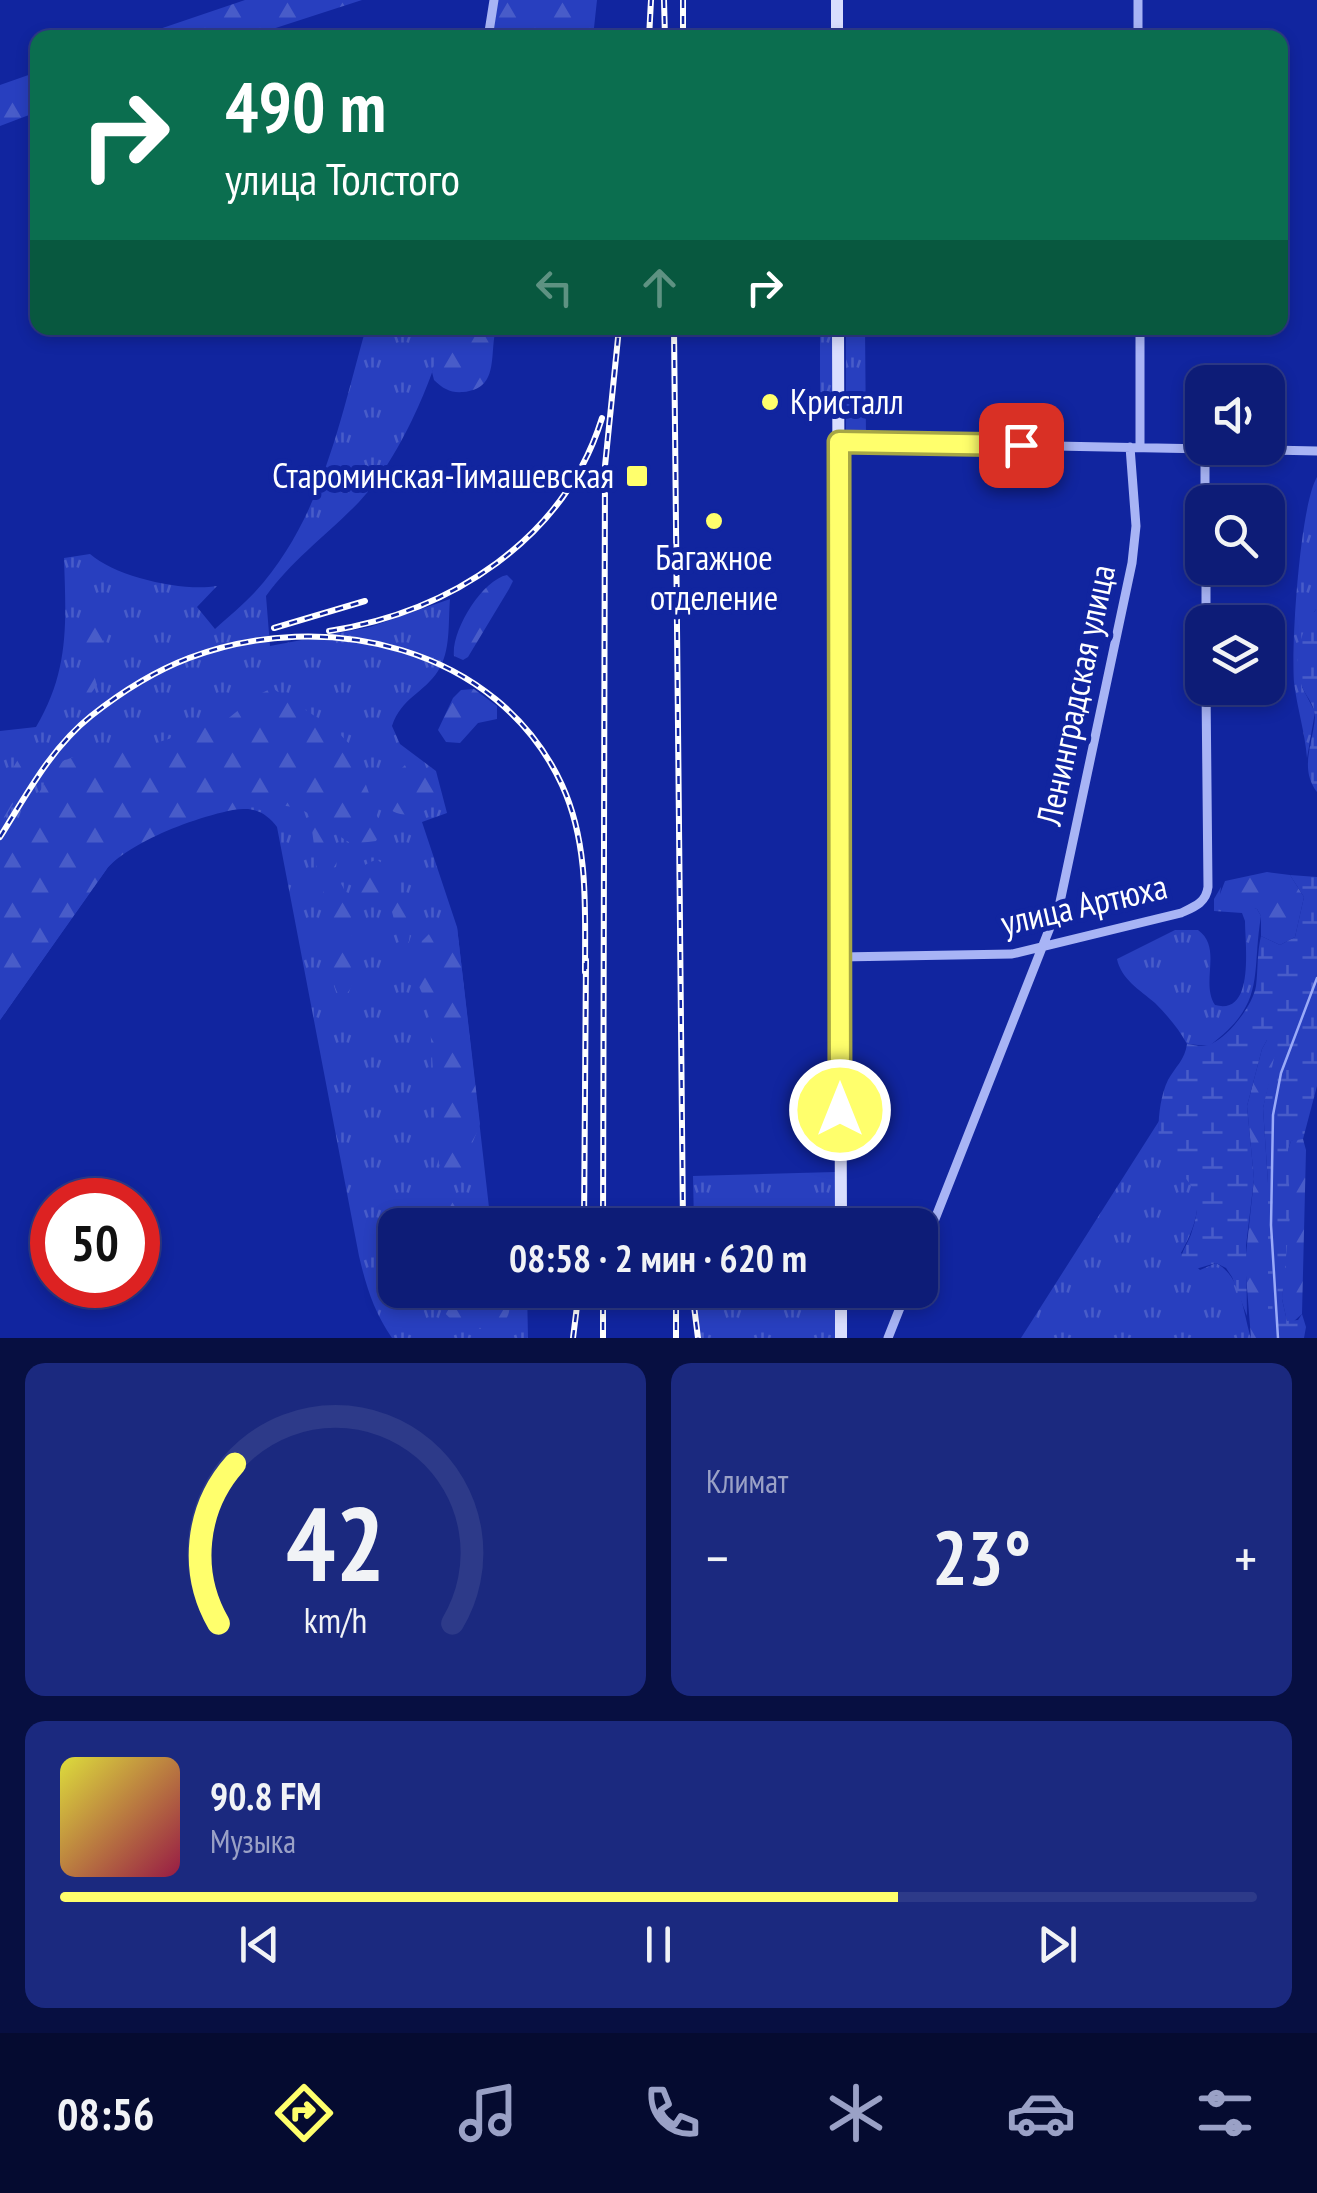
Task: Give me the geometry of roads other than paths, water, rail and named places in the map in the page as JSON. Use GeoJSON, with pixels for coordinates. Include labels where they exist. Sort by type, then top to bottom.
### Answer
{"type":"FeatureCollection","features":[{"type":"Feature","properties":{"kind":"main road"},"geometry":{"type":"LineString","coordinates":[[836,0],[837,30]]}},
{"type":"Feature","properties":{"kind":"main road"},"geometry":{"type":"LineString","coordinates":[[838,335],[841,1208]]}},
{"type":"Feature","properties":{"kind":"main road"},"geometry":{"type":"LineString","coordinates":[[841,1308],[842,1338]]}},
{"type":"Feature","properties":{"kind":"street"},"geometry":{"type":"LineString","coordinates":[[489,30],[494,0]]}},
{"type":"Feature","properties":{"kind":"street"},"geometry":{"type":"LineString","coordinates":[[1138,0],[1138,30]]}},
{"type":"Feature","properties":{"kind":"street","name":"Ленинградская улица"},"geometry":{"type":"LineString","coordinates":[[938,1212],[1053,924],[1069,863],[1132,563],[1140,335]]}},
{"type":"Feature","properties":{"kind":"street"},"geometry":{"type":"LineString","coordinates":[[839,442],[1185,448]]}},
{"type":"Feature","properties":{"kind":"street"},"geometry":{"type":"LineString","coordinates":[[1285,451],[1317,452]]}},
{"type":"Feature","properties":{"kind":"street","name":"улица Артюха"},"geometry":{"type":"LineString","coordinates":[[840,956],[980,956],[1042,949],[1181,913],[1203,901],[1208,887],[1206,705]]}},
{"type":"Feature","properties":{"kind":"street"},"geometry":{"type":"LineString","coordinates":[[888,1338],[900,1308]]}},
{"type":"Feature","properties":{"kind":"waterway"},"geometry":{"type":"LineString","coordinates":[[1278,1338],[1271,1225],[1273,1115],[1281,1073],[1317,978]]}},
{"type":"Feature","properties":{"kind":"railway"},"geometry":{"type":"LineString","coordinates":[[649,30],[651,0]]}},
{"type":"Feature","properties":{"kind":"railway"},"geometry":{"type":"LineString","coordinates":[[664,0],[665,30]]}},
{"type":"Feature","properties":{"kind":"railway"},"geometry":{"type":"LineString","coordinates":[[683,0],[683,30]]}},
{"type":"Feature","properties":{"kind":"railway"},"geometry":{"type":"LineString","coordinates":[[603,1208],[605,466],[618,335]]}},
{"type":"Feature","properties":{"kind":"railway"},"geometry":{"type":"LineString","coordinates":[[674,335],[683,1208]]}},
{"type":"Feature","properties":{"kind":"railway"},"geometry":{"type":"LineString","coordinates":[[329,631],[417,607],[497,563],[531,534],[560,500],[584,461],[602,418]]}},
{"type":"Feature","properties":{"kind":"railway"},"geometry":{"type":"LineString","coordinates":[[274,628],[365,601]]}},
{"type":"Feature","properties":{"kind":"railway"},"geometry":{"type":"LineString","coordinates":[[0,837],[41,772],[77,729],[102,707],[176,663],[241,643],[295,637],[349,639],[402,650],[451,670],[496,699],[533,738],[562,785],[581,853],[585,972]]}},
{"type":"Feature","properties":{"kind":"railway"},"geometry":{"type":"LineString","coordinates":[[584,1208],[586,960]]}},
{"type":"Feature","properties":{"kind":"railway"},"geometry":{"type":"LineString","coordinates":[[573,1338],[577,1308]]}},
{"type":"Feature","properties":{"kind":"railway"},"geometry":{"type":"LineString","coordinates":[[603,1308],[603,1338]]}},
{"type":"Feature","properties":{"kind":"railway"},"geometry":{"type":"LineString","coordinates":[[676,1308],[676,1338]]}},
{"type":"Feature","properties":{"kind":"railway"},"geometry":{"type":"LineString","coordinates":[[694,1308],[698,1338]]}},
{"type":"Feature","properties":{"kind":"place","name":"Кристалл"},"geometry":{"type":"Point","coordinates":[770,402]}},
{"type":"Feature","properties":{"kind":"place","name":"Староминская-Тимашевская"},"geometry":{"type":"Point","coordinates":[637,476]}},
{"type":"Feature","properties":{"kind":"place","name":"Багажное отделение"},"geometry":{"type":"Point","coordinates":[714,521]}}]}
